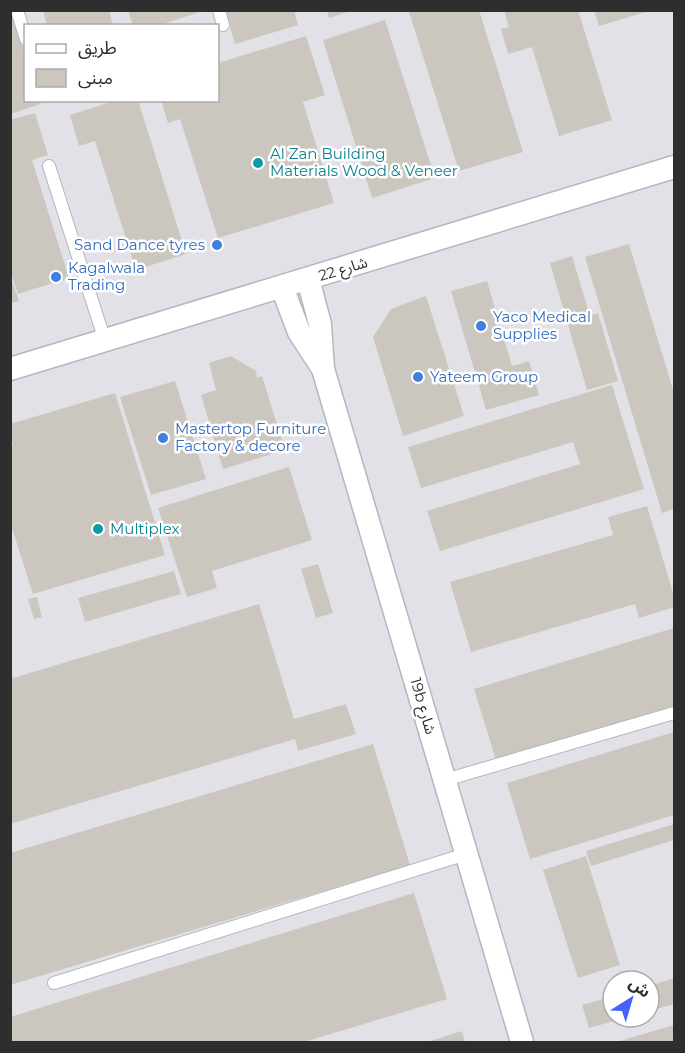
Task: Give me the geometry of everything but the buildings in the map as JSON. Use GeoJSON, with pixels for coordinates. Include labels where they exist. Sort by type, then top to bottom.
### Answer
{"type":"FeatureCollection","features":[{"type":"Feature","properties":{"kind":"street","name":"شارع 22"},"geometry":{"type":"LineString","coordinates":[[10,369],[675,167]]}},
{"type":"Feature","properties":{"kind":"street","name":"19b شارع"},"geometry":{"type":"LineString","coordinates":[[308,279],[320,324],[323,369],[522,1042]]}},
{"type":"Feature","properties":{"kind":"street","name":"19b شارع"},"geometry":{"type":"LineString","coordinates":[[282,288],[298,332],[323,369]]}},
{"type":"Feature","properties":{"kind":"lane"},"geometry":{"type":"LineString","coordinates":[[17,10],[24,33]]}},
{"type":"Feature","properties":{"kind":"lane"},"geometry":{"type":"LineString","coordinates":[[219,10],[223,24]]}},
{"type":"Feature","properties":{"kind":"lane"},"geometry":{"type":"LineString","coordinates":[[49,166],[105,341]]}},
{"type":"Feature","properties":{"kind":"lane"},"geometry":{"type":"LineString","coordinates":[[445,780],[675,713]]}},
{"type":"Feature","properties":{"kind":"lane"},"geometry":{"type":"LineString","coordinates":[[54,983],[466,854]]}},
{"type":"Feature","properties":{"kind":"shaded area"},"geometry":{"type":"Polygon","coordinates":[[[10,11],[674,11],[674,1042],[11,1042],[10,11]]]}},
{"type":"Feature","properties":{"kind":"place","name":"Al Zan Building Materials Wood & Veneer"},"geometry":{"type":"Point","coordinates":[258,163]}},
{"type":"Feature","properties":{"kind":"place","name":"Sand Dance tyres"},"geometry":{"type":"Point","coordinates":[217,245]}},
{"type":"Feature","properties":{"kind":"place","name":"Kagalwala Trading"},"geometry":{"type":"Point","coordinates":[56,277]}},
{"type":"Feature","properties":{"kind":"place","name":"Yaco Medical Supplies"},"geometry":{"type":"Point","coordinates":[481,326]}},
{"type":"Feature","properties":{"kind":"place","name":"Yateem Group"},"geometry":{"type":"Point","coordinates":[418,377]}},
{"type":"Feature","properties":{"kind":"place","name":"Mastertop Furniture Factory & decore"},"geometry":{"type":"Point","coordinates":[163,438]}},
{"type":"Feature","properties":{"kind":"place","name":"Multiplex"},"geometry":{"type":"Point","coordinates":[98,529]}}]}
